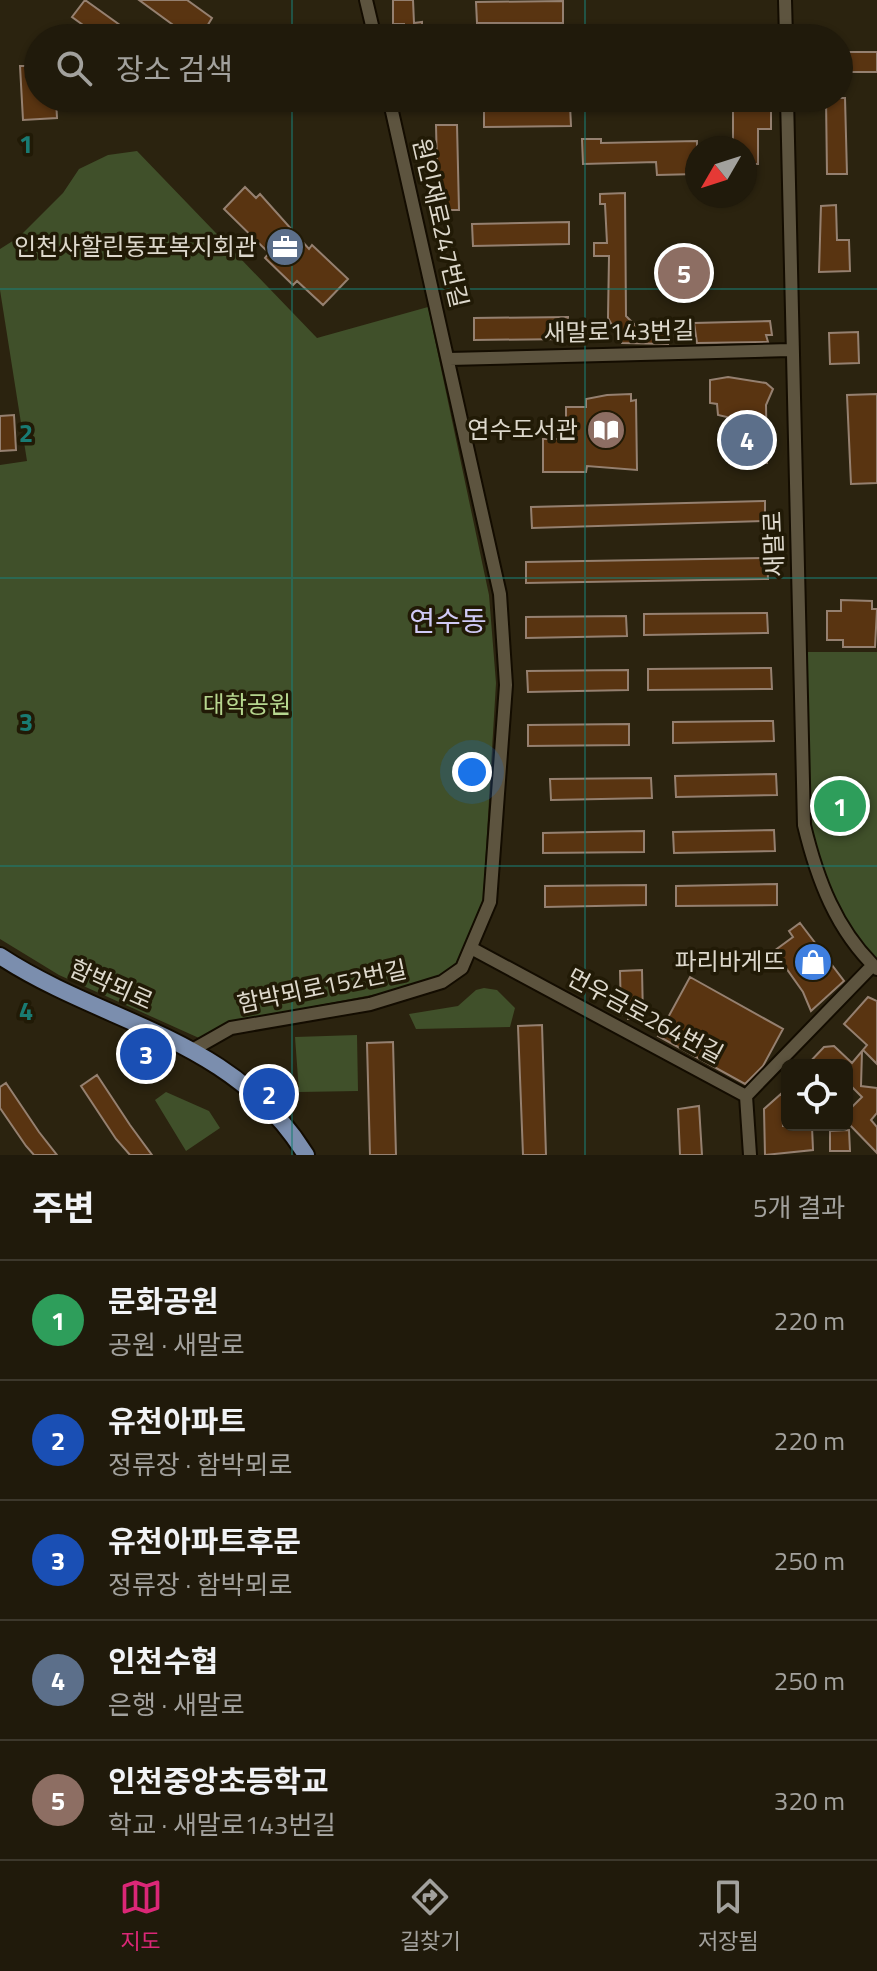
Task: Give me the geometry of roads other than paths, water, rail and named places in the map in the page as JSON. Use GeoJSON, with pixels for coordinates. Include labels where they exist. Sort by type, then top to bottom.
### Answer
{"type":"FeatureCollection","features":[{"type":"Feature","properties":{"kind":"main road","name":"함박뫼로"},"geometry":{"type":"LineString","coordinates":[[0,956],[27,974],[194,1049],[231,1075],[275,1116],[306,1155]]}},
{"type":"Feature","properties":{"kind":"street"},"geometry":{"type":"LineString","coordinates":[[366,0],[372,24]]}},
{"type":"Feature","properties":{"kind":"street"},"geometry":{"type":"LineString","coordinates":[[785,0],[786,24]]}},
{"type":"Feature","properties":{"kind":"street","name":"원인재로247번길"},"geometry":{"type":"LineString","coordinates":[[392,112],[449,359]]}},
{"type":"Feature","properties":{"kind":"street","name":"새말로"},"geometry":{"type":"LineString","coordinates":[[787,112],[790,350],[804,825],[815,871],[833,911],[850,940],[875,967]]}},
{"type":"Feature","properties":{"kind":"street","name":"새말로143번길"},"geometry":{"type":"LineString","coordinates":[[449,359],[790,350]]}},
{"type":"Feature","properties":{"kind":"street","name":"함박뫼로152번길"},"geometry":{"type":"LineString","coordinates":[[194,1049],[231,1028],[370,1004],[442,982],[462,968],[490,902],[506,685],[500,594],[449,359]]}},
{"type":"Feature","properties":{"kind":"street","name":"먼우금로264번길"},"geometry":{"type":"LineString","coordinates":[[471,948],[746,1096]]}},
{"type":"Feature","properties":{"kind":"street"},"geometry":{"type":"LineString","coordinates":[[750,1155],[746,1096],[875,967]]}},
{"type":"Feature","properties":{"kind":"place","name":"인천사할린동포복지회관"},"geometry":{"type":"Point","coordinates":[285,247]}},
{"type":"Feature","properties":{"kind":"place","name":"인천중앙초등학교"},"geometry":{"type":"Point","coordinates":[684,273]}},
{"type":"Feature","properties":{"kind":"place","name":"연수도서관"},"geometry":{"type":"Point","coordinates":[606,430]}},
{"type":"Feature","properties":{"kind":"place","name":"인천수협"},"geometry":{"type":"Point","coordinates":[747,440]}},
{"type":"Feature","properties":{"kind":"place","name":"문화공원"},"geometry":{"type":"Point","coordinates":[840,806]}},
{"type":"Feature","properties":{"kind":"place","name":"파리바게뜨"},"geometry":{"type":"Point","coordinates":[813,962]}},
{"type":"Feature","properties":{"kind":"place","name":"유천아파트후문"},"geometry":{"type":"Point","coordinates":[146,1054]}},
{"type":"Feature","properties":{"kind":"place","name":"유천아파트"},"geometry":{"type":"Point","coordinates":[269,1094]}},
{"type":"Feature","properties":{"kind":"district","name":"연수동"},"geometry":{"type":"Point","coordinates":[448,621]}},
{"type":"Feature","properties":{"kind":"park label","name":"대학공원"},"geometry":{"type":"Point","coordinates":[247,705]}}]}
